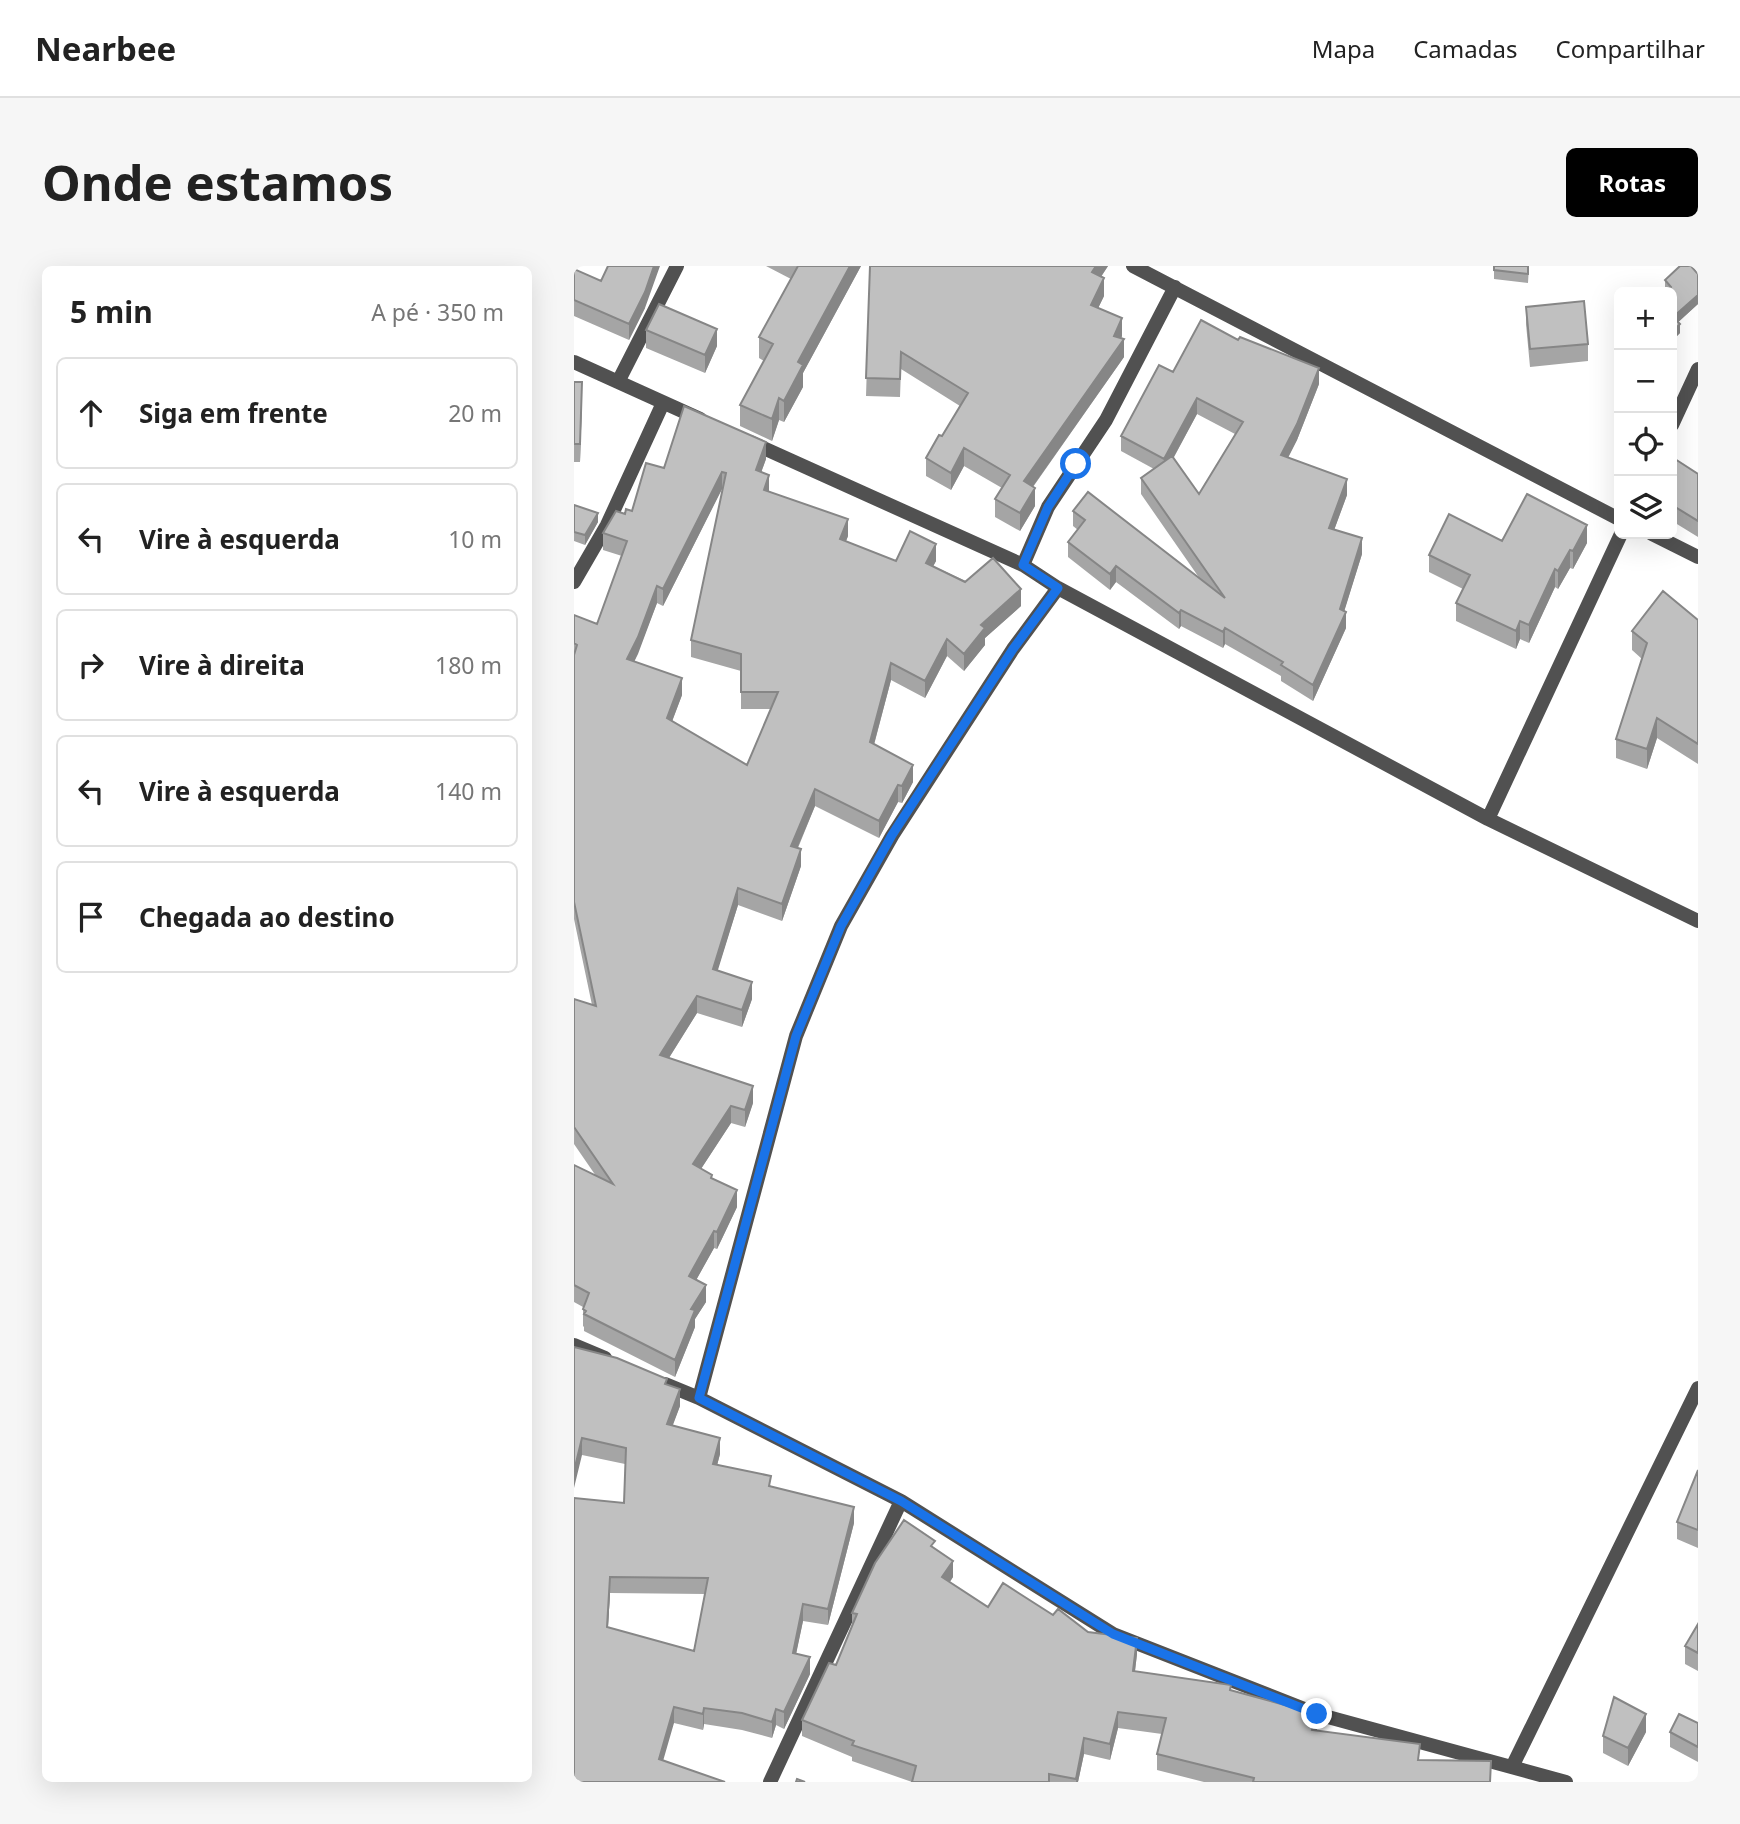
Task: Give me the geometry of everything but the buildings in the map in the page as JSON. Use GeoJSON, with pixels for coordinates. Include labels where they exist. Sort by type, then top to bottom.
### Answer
{"type":"FeatureCollection","features":[{"type":"Feature","properties":{"kind":"street"},"geometry":{"type":"LineString","coordinates":[[618,382],[677,266]]}},
{"type":"Feature","properties":{"kind":"street"},"geometry":{"type":"LineString","coordinates":[[1133,266],[1614,516]]}},
{"type":"Feature","properties":{"kind":"street"},"geometry":{"type":"LineString","coordinates":[[1023,565],[1048,507],[1106,420],[1175,287]]}},
{"type":"Feature","properties":{"kind":"street"},"geometry":{"type":"LineString","coordinates":[[574,362],[712,425]]}},
{"type":"Feature","properties":{"kind":"street"},"geometry":{"type":"LineString","coordinates":[[1677,414],[1698,369]]}},
{"type":"Feature","properties":{"kind":"street"},"geometry":{"type":"LineString","coordinates":[[574,582],[607,525],[663,403]]}},
{"type":"Feature","properties":{"kind":"street"},"geometry":{"type":"LineString","coordinates":[[737,436],[1023,565],[1058,588],[1489,820],[1698,921]]}},
{"type":"Feature","properties":{"kind":"street"},"geometry":{"type":"LineString","coordinates":[[1489,820],[1619,539]]}},
{"type":"Feature","properties":{"kind":"street"},"geometry":{"type":"LineString","coordinates":[[1662,539],[1698,557]]}},
{"type":"Feature","properties":{"kind":"street"},"geometry":{"type":"LineString","coordinates":[[699,1398],[796,1036],[841,926],[892,835],[1013,649],[1058,588]]}},
{"type":"Feature","properties":{"kind":"street"},"geometry":{"type":"LineString","coordinates":[[574,1345],[624,1366]]}},
{"type":"Feature","properties":{"kind":"street"},"geometry":{"type":"LineString","coordinates":[[649,1377],[699,1398],[901,1501],[1113,1634],[1317,1714],[1566,1782]]}},
{"type":"Feature","properties":{"kind":"street"},"geometry":{"type":"LineString","coordinates":[[1512,1767],[1698,1388]]}},
{"type":"Feature","properties":{"kind":"street"},"geometry":{"type":"LineString","coordinates":[[770,1782],[901,1501]]}},
{"type":"Feature","properties":{"kind":"route"},"geometry":{"type":"LineString","coordinates":[[1076,464],[1048,507],[1023,565],[1058,588],[1013,649],[892,835],[841,926],[796,1036],[699,1398],[901,1501],[1113,1634],[1317,1714]]}}]}
